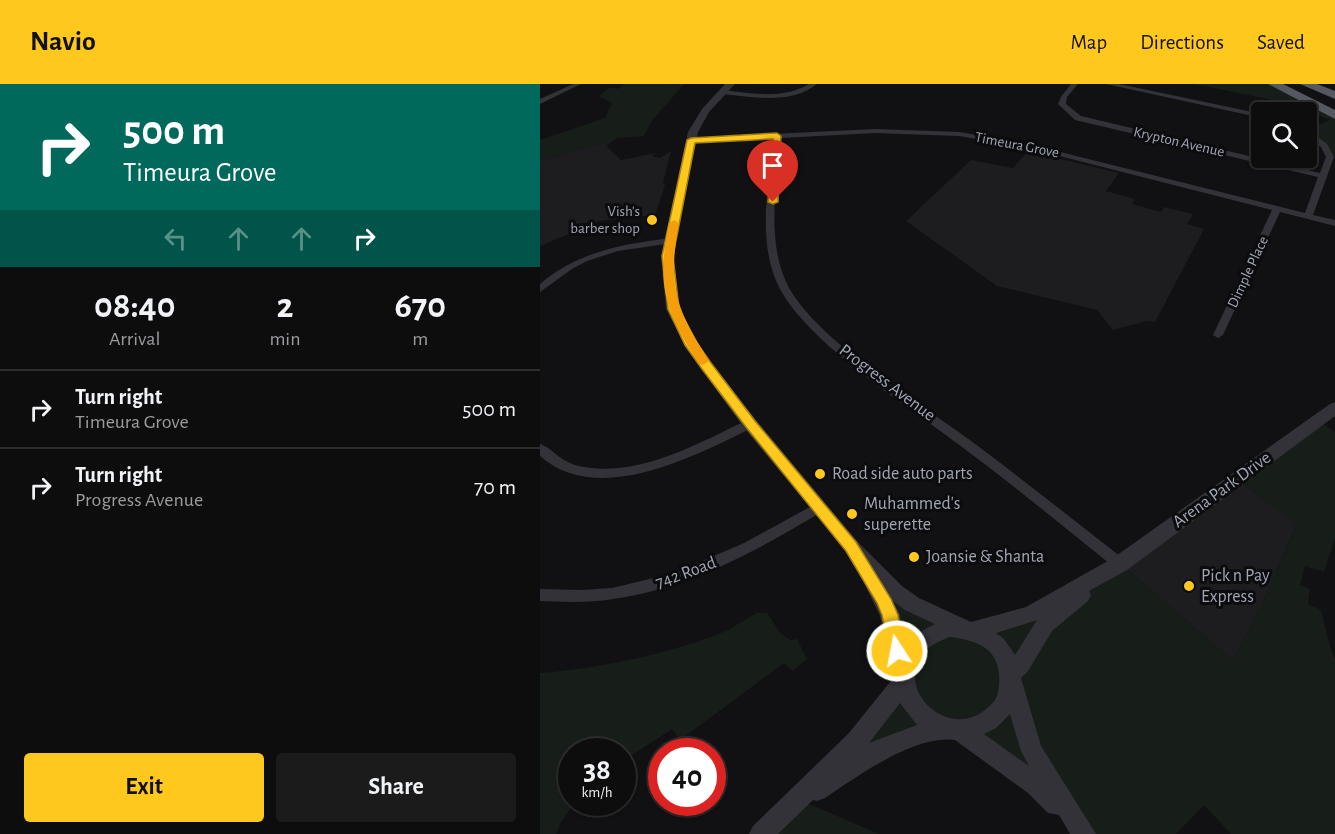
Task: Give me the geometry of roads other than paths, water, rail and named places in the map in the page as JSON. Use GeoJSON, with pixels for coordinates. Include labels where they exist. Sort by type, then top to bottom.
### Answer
{"type":"FeatureCollection","features":[{"type":"Feature","properties":{"kind":"highway"},"geometry":{"type":"LineString","coordinates":[[1275,84],[1335,110]]}},
{"type":"Feature","properties":{"kind":"highway"},"geometry":{"type":"LineString","coordinates":[[1275,84],[1335,115]]}},
{"type":"Feature","properties":{"kind":"highway"},"geometry":{"type":"LineString","coordinates":[[1304,84],[1335,96]]}},
{"type":"Feature","properties":{"kind":"street"},"geometry":{"type":"LineString","coordinates":[[540,102],[578,84]]}},
{"type":"Feature","properties":{"kind":"street"},"geometry":{"type":"LineString","coordinates":[[814,84],[804,90],[781,96],[726,88],[698,121],[691,140],[670,241],[667,264],[673,309],[691,345],[750,424],[851,546],[895,592],[912,604],[987,636],[999,646],[1007,659],[1032,751],[1084,834]]}},
{"type":"Feature","properties":{"kind":"street","name":"Krypton Avenue"},"geometry":{"type":"LineString","coordinates":[[1075,84],[1064,97],[1062,104],[1078,118],[1324,176]]}},
{"type":"Feature","properties":{"kind":"street"},"geometry":{"type":"LineString","coordinates":[[1109,84],[1251,114]]}},
{"type":"Feature","properties":{"kind":"street","name":"Timeura Grove"},"geometry":{"type":"LineString","coordinates":[[691,140],[901,131],[951,133],[990,139],[1335,223]]}},
{"type":"Feature","properties":{"kind":"street","name":"Progress Avenue"},"geometry":{"type":"LineString","coordinates":[[777,136],[771,244],[781,283],[799,310],[847,353],[1115,568]]}},
{"type":"Feature","properties":{"kind":"street"},"geometry":{"type":"LineString","coordinates":[[1308,216],[1330,157],[1328,150],[1317,141]]}},
{"type":"Feature","properties":{"kind":"street","name":"Dimple Place"},"geometry":{"type":"LineString","coordinates":[[1218,335],[1277,209]]}},
{"type":"Feature","properties":{"kind":"street"},"geometry":{"type":"LineString","coordinates":[[540,289],[561,271],[597,254],[624,246],[670,241]]}},
{"type":"Feature","properties":{"kind":"street","name":"Arena Park Drive"},"geometry":{"type":"LineString","coordinates":[[781,814],[877,752],[951,729],[975,728],[994,718],[1006,702],[1011,678],[1046,625],[1115,568],[1335,408]]}},
{"type":"Feature","properties":{"kind":"street"},"geometry":{"type":"LineString","coordinates":[[540,448],[553,460],[566,467],[596,473],[622,473],[665,463],[750,424]]}},
{"type":"Feature","properties":{"kind":"street","name":"742 Road"},"geometry":{"type":"LineString","coordinates":[[540,595],[600,595],[624,592],[677,578],[762,540],[819,507]]}},
{"type":"Feature","properties":{"kind":"street"},"geometry":{"type":"LineString","coordinates":[[851,546],[890,615],[907,697],[916,711],[928,722],[951,729],[1036,784],[1084,834]]}},
{"type":"Feature","properties":{"kind":"street","name":"Arena Park Drive"},"geometry":{"type":"LineString","coordinates":[[761,834],[857,741],[903,674],[917,644],[931,633],[947,628],[969,629],[1031,614],[1115,568]]}},
{"type":"Feature","properties":{"kind":"place","name":"Vish's barber shop"},"geometry":{"type":"Point","coordinates":[652,220]}},
{"type":"Feature","properties":{"kind":"place","name":"Road side auto parts"},"geometry":{"type":"Point","coordinates":[820,474]}},
{"type":"Feature","properties":{"kind":"place","name":"Muhammed's superette"},"geometry":{"type":"Point","coordinates":[852,514]}},
{"type":"Feature","properties":{"kind":"place","name":"Joansie & Shanta"},"geometry":{"type":"Point","coordinates":[914,557]}},
{"type":"Feature","properties":{"kind":"place","name":"Pick n Pay Express"},"geometry":{"type":"Point","coordinates":[1189,586]}}]}
